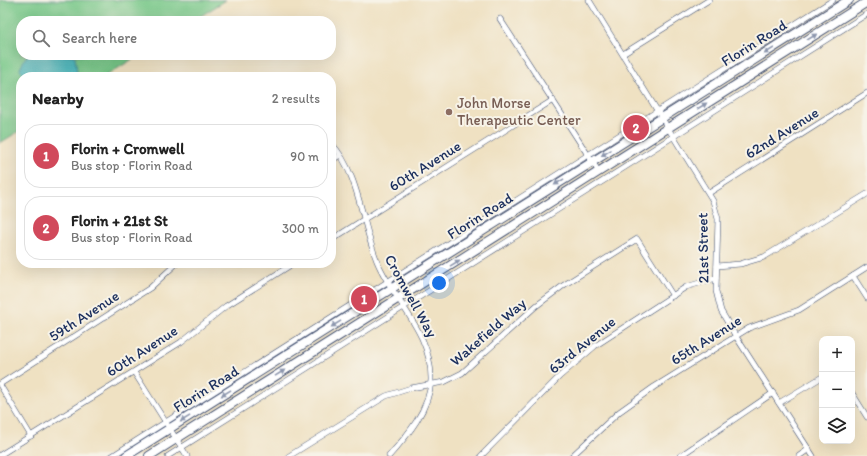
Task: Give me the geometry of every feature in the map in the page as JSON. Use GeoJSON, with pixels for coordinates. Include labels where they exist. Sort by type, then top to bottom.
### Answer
{"type":"FeatureCollection","features":[{"type":"Feature","properties":{"kind":"main road","name":"Florin Road"},"geometry":{"type":"LineString","coordinates":[[126,456],[168,425],[590,158],[849,0]]}},
{"type":"Feature","properties":{"kind":"main road","name":"Florin Road"},"geometry":{"type":"LineString","coordinates":[[149,456],[867,2]]}},
{"type":"Feature","properties":{"kind":"street","name":"21st Street"},"geometry":{"type":"LineString","coordinates":[[589,0],[675,136],[709,193],[717,210],[718,219],[716,278],[718,302],[735,335],[813,456]]}},
{"type":"Feature","properties":{"kind":"street"},"geometry":{"type":"LineString","coordinates":[[623,54],[709,0]]}},
{"type":"Feature","properties":{"kind":"street","name":"Florin Road"},"geometry":{"type":"LineString","coordinates":[[661,114],[833,0]]}},
{"type":"Feature","properties":{"kind":"street"},"geometry":{"type":"LineString","coordinates":[[168,456],[867,14]]}},
{"type":"Feature","properties":{"kind":"street"},"geometry":{"type":"LineString","coordinates":[[500,18],[599,172]]}},
{"type":"Feature","properties":{"kind":"street","name":"62nd Avenue"},"geometry":{"type":"LineString","coordinates":[[709,193],[867,93]]}},
{"type":"Feature","properties":{"kind":"street","name":"60th Avenue"},"geometry":{"type":"LineString","coordinates":[[336,237],[553,100]]}},
{"type":"Feature","properties":{"kind":"street","name":"Cromwell Way"},"geometry":{"type":"LineString","coordinates":[[336,150],[350,175],[377,262],[424,342],[430,361],[430,385],[420,415],[389,456]]}},
{"type":"Feature","properties":{"kind":"street"},"geometry":{"type":"LineString","coordinates":[[336,157],[340,155]]}},
{"type":"Feature","properties":{"kind":"street"},"geometry":{"type":"LineString","coordinates":[[717,266],[740,264],[764,257],[867,194]]}},
{"type":"Feature","properties":{"kind":"street","name":"Wakefield Way"},"geometry":{"type":"LineString","coordinates":[[289,456],[386,396],[411,388],[430,385],[453,378],[462,373],[536,306],[564,285],[637,239],[673,296]]}},
{"type":"Feature","properties":{"kind":"street","name":"65th Avenue"},"geometry":{"type":"LineString","coordinates":[[572,456],[603,426],[636,399],[735,335],[759,323],[799,310],[867,267]]}},
{"type":"Feature","properties":{"kind":"street","name":"59th Avenue"},"geometry":{"type":"LineString","coordinates":[[0,384],[150,288],[169,268]]}},
{"type":"Feature","properties":{"kind":"street","name":"60th Avenue"},"geometry":{"type":"LineString","coordinates":[[0,455],[180,342],[226,306],[286,268]]}},
{"type":"Feature","properties":{"kind":"street"},"geometry":{"type":"LineString","coordinates":[[853,276],[867,298]]}},
{"type":"Feature","properties":{"kind":"street","name":"63rd Avenue"},"geometry":{"type":"LineString","coordinates":[[481,456],[578,361],[614,332],[696,282],[716,278]]}},
{"type":"Feature","properties":{"kind":"street"},"geometry":{"type":"LineString","coordinates":[[134,372],[187,456]]}},
{"type":"Feature","properties":{"kind":"street"},"geometry":{"type":"LineString","coordinates":[[779,403],[819,379]]}},
{"type":"Feature","properties":{"kind":"street"},"geometry":{"type":"LineString","coordinates":[[0,384],[31,436]]}},
{"type":"Feature","properties":{"kind":"street"},"geometry":{"type":"LineString","coordinates":[[680,456],[773,393]]}},
{"type":"Feature","properties":{"kind":"street"},"geometry":{"type":"LineString","coordinates":[[855,398],[867,417]]}},
{"type":"Feature","properties":{"kind":"street","name":"Florin Road"},"geometry":{"type":"LineString","coordinates":[[112,456],[168,425]]}},
{"type":"Feature","properties":{"kind":"street"},"geometry":{"type":"LineString","coordinates":[[799,456],[809,450]]}},
{"type":"Feature","properties":{"kind":"green space"},"geometry":{"type":"Polygon","coordinates":[[[0,0],[226,0],[201,16],[16,16],[16,60],[131,60],[112,72],[16,72],[16,133],[0,143],[0,0]]]}},
{"type":"Feature","properties":{"kind":"water"},"geometry":{"type":"Polygon","coordinates":[[[24,60],[75,60],[77,72],[22,72],[20,69],[24,60]]]}},
{"type":"Feature","properties":{"kind":"place","name":"John Morse Therapeutic Center"},"geometry":{"type":"Point","coordinates":[449,112]}},
{"type":"Feature","properties":{"kind":"place","name":"Florin + 21st St"},"geometry":{"type":"Point","coordinates":[636,128]}},
{"type":"Feature","properties":{"kind":"place","name":"Florin + Cromwell"},"geometry":{"type":"Point","coordinates":[364,299]}}]}
